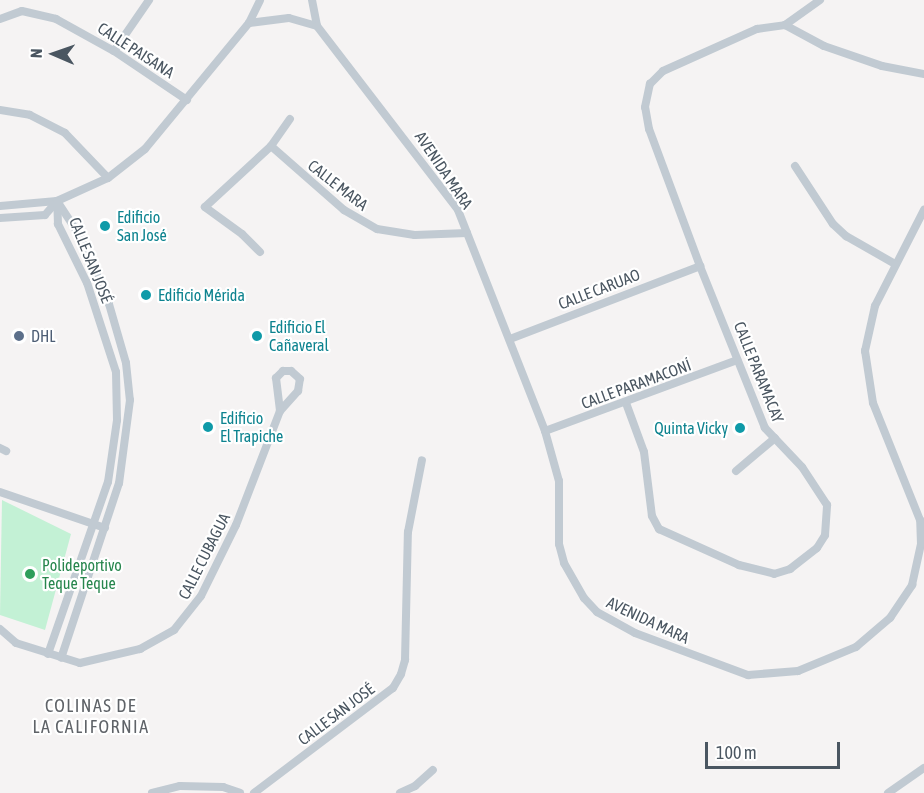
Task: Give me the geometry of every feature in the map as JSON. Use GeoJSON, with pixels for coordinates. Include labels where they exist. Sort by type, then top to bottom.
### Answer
{"type":"FeatureCollection","features":[{"type":"Feature","properties":{"kind":"street"},"geometry":{"type":"LineString","coordinates":[[114,51],[149,0]]}},
{"type":"Feature","properties":{"kind":"street"},"geometry":{"type":"LineString","coordinates":[[0,206],[57,201],[108,178],[145,149],[249,23],[260,0]]}},
{"type":"Feature","properties":{"kind":"street"},"geometry":{"type":"LineString","coordinates":[[249,23],[289,18],[317,26],[312,0]]}},
{"type":"Feature","properties":{"kind":"street","name":"CALLE PARAMACAY"},"geometry":{"type":"LineString","coordinates":[[626,403],[644,452],[652,516],[659,529],[739,566],[774,574],[790,569],[817,548],[825,535],[829,518],[827,505],[816,488],[765,428],[700,266],[649,129],[646,95],[657,76],[673,64],[757,28],[785,25],[820,0]]}},
{"type":"Feature","properties":{"kind":"street","name":"CALLE PAISANA"},"geometry":{"type":"LineString","coordinates":[[0,19],[22,11],[39,14],[81,31],[187,100]]}},
{"type":"Feature","properties":{"kind":"street"},"geometry":{"type":"LineString","coordinates":[[785,25],[824,46],[882,66],[924,74]]}},
{"type":"Feature","properties":{"kind":"street","name":"AVENIDA MARA"},"geometry":{"type":"LineString","coordinates":[[317,26],[438,180],[458,210],[545,431],[559,481],[560,544],[564,563],[572,581],[597,612],[635,633],[748,675],[798,671],[841,656],[876,633],[903,602],[912,585],[921,544],[920,520],[878,417],[866,367],[870,320],[895,264],[924,210]]}},
{"type":"Feature","properties":{"kind":"street"},"geometry":{"type":"LineString","coordinates":[[0,110],[30,115],[65,133],[108,178]]}},
{"type":"Feature","properties":{"kind":"street"},"geometry":{"type":"LineString","coordinates":[[260,252],[242,234],[205,207],[271,146],[290,119]]}},
{"type":"Feature","properties":{"kind":"street","name":"CALLE MARA"},"geometry":{"type":"LineString","coordinates":[[271,146],[344,210],[376,229],[415,235],[467,233]]}},
{"type":"Feature","properties":{"kind":"street"},"geometry":{"type":"LineString","coordinates":[[795,166],[833,224],[846,236],[895,264]]}},
{"type":"Feature","properties":{"kind":"street"},"geometry":{"type":"LineString","coordinates":[[0,218],[45,215],[57,201]]}},
{"type":"Feature","properties":{"kind":"street","name":"CALLE SAN JOSÉ"},"geometry":{"type":"LineString","coordinates":[[57,201],[82,238],[99,279],[126,363],[130,400],[119,483],[61,658]]}},
{"type":"Feature","properties":{"kind":"street","name":"CALLE SAN JOSÉ"},"geometry":{"type":"LineString","coordinates":[[48,654],[108,482],[117,420],[116,372],[87,283],[58,224],[57,201]]}},
{"type":"Feature","properties":{"kind":"street","name":"CALLE CARUAO"},"geometry":{"type":"LineString","coordinates":[[510,339],[700,266]]}},
{"type":"Feature","properties":{"kind":"street"},"geometry":{"type":"LineString","coordinates":[[87,283],[99,279]]}},
{"type":"Feature","properties":{"kind":"street","name":"CALLE PARAMACONÍ"},"geometry":{"type":"LineString","coordinates":[[545,431],[626,403],[737,360]]}},
{"type":"Feature","properties":{"kind":"street","name":"CALLE CUBAGUA"},"geometry":{"type":"LineString","coordinates":[[0,629],[16,643],[80,663],[117,656],[159,641],[186,618],[236,525],[280,411],[296,396],[300,386],[291,371],[283,371],[276,378],[280,411]]}},
{"type":"Feature","properties":{"kind":"street"},"geometry":{"type":"LineString","coordinates":[[736,471],[775,438]]}},
{"type":"Feature","properties":{"kind":"street","name":"CALLE SAN JOSÉ"},"geometry":{"type":"LineString","coordinates":[[254,793],[393,688],[401,674],[405,660],[408,532],[422,460]]}},
{"type":"Feature","properties":{"kind":"street"},"geometry":{"type":"LineString","coordinates":[[0,492],[105,528]]}},
{"type":"Feature","properties":{"kind":"street"},"geometry":{"type":"LineString","coordinates":[[888,793],[924,768]]}},
{"type":"Feature","properties":{"kind":"street"},"geometry":{"type":"LineString","coordinates":[[400,793],[415,786],[433,770]]}},
{"type":"Feature","properties":{"kind":"street"},"geometry":{"type":"LineString","coordinates":[[152,793],[180,786],[223,787],[240,793]]}},
{"type":"Feature","properties":{"kind":"green space","name":"Polideportivo Teque Teque"},"geometry":{"type":"Polygon","coordinates":[[[2,500],[71,534],[45,630],[0,615],[2,500]]]}},
{"type":"Feature","properties":{"kind":"place","name":"Edificio San José"},"geometry":{"type":"Point","coordinates":[105,226]}},
{"type":"Feature","properties":{"kind":"place","name":"Edificio Mérida"},"geometry":{"type":"Point","coordinates":[146,295]}},
{"type":"Feature","properties":{"kind":"place","name":"DHL"},"geometry":{"type":"Point","coordinates":[19,336]}},
{"type":"Feature","properties":{"kind":"place","name":"Edificio El Cañaveral"},"geometry":{"type":"Point","coordinates":[257,336]}},
{"type":"Feature","properties":{"kind":"place","name":"Edificio El Trapiche"},"geometry":{"type":"Point","coordinates":[208,427]}},
{"type":"Feature","properties":{"kind":"place","name":"Quinta Vicky"},"geometry":{"type":"Point","coordinates":[740,428]}},
{"type":"Feature","properties":{"kind":"place","name":"Polideportivo Teque Teque"},"geometry":{"type":"Point","coordinates":[30,574]}},
{"type":"Feature","properties":{"kind":"district","name":"COLINAS DE LA CALIFORNIA"},"geometry":{"type":"Point","coordinates":[91,717]}}]}
